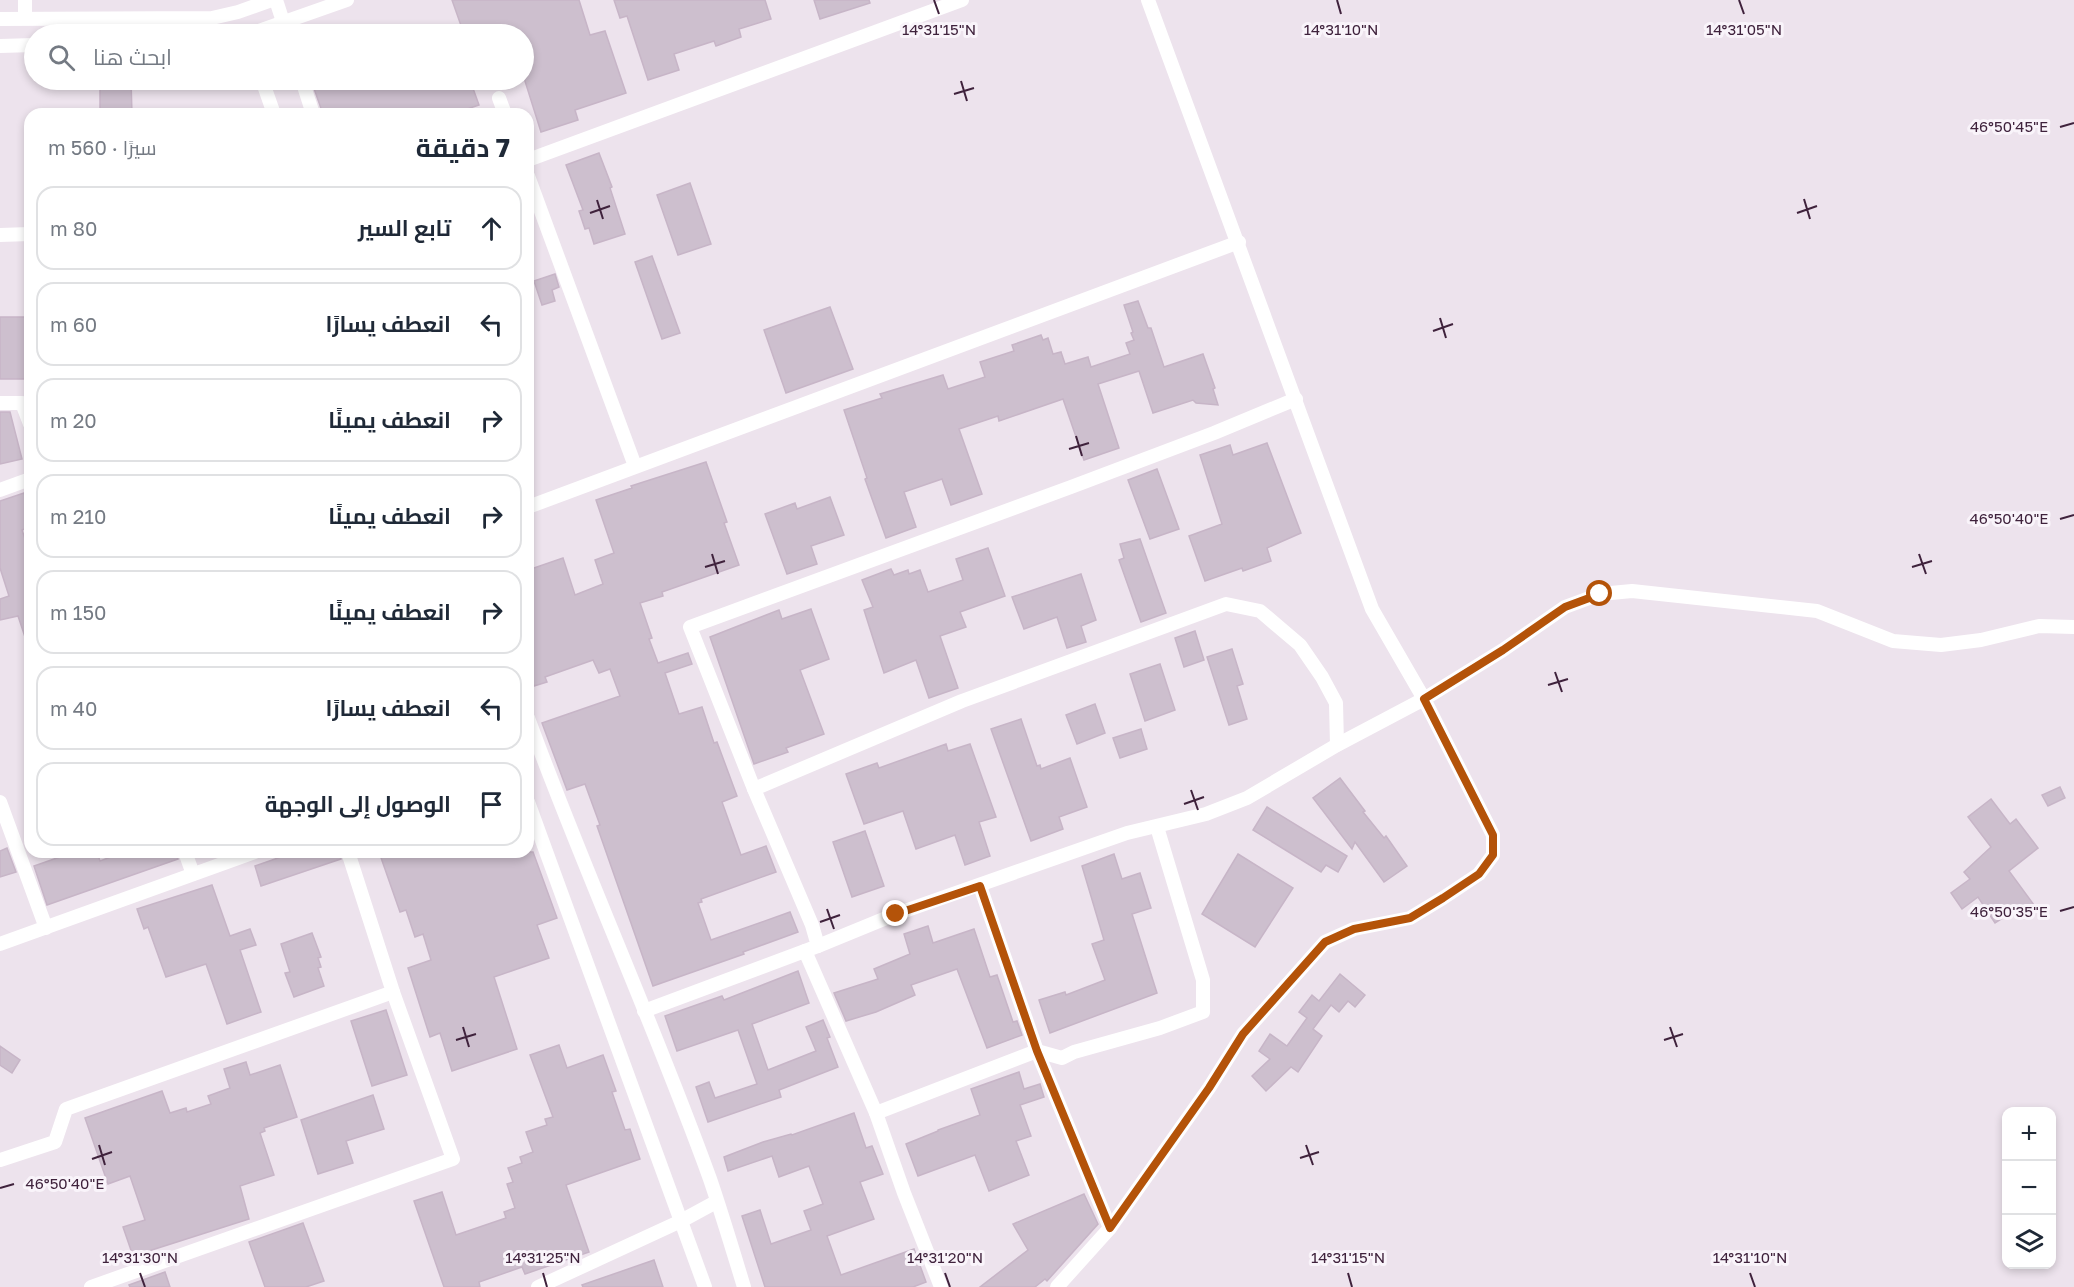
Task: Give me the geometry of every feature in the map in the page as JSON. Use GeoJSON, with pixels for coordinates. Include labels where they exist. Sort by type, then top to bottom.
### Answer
{"type":"FeatureCollection","features":[{"type":"Feature","properties":{"kind":"street"},"geometry":{"type":"LineString","coordinates":[[25,0],[25,18]]}},
{"type":"Feature","properties":{"kind":"street"},"geometry":{"type":"LineString","coordinates":[[0,19],[212,18],[274,0],[283,24]]}},
{"type":"Feature","properties":{"kind":"street"},"geometry":{"type":"LineString","coordinates":[[296,24],[347,0]]}},
{"type":"Feature","properties":{"kind":"street"},"geometry":{"type":"LineString","coordinates":[[534,158],[962,0]]}},
{"type":"Feature","properties":{"kind":"street"},"geometry":{"type":"LineString","coordinates":[[1057,1287],[1110,1228],[1209,1088],[1243,1034],[1325,942],[1354,929],[1410,918],[1479,874],[1493,855],[1493,835],[1424,699],[1372,609],[1239,242],[1148,0]]}},
{"type":"Feature","properties":{"kind":"street"},"geometry":{"type":"LineString","coordinates":[[238,12],[242,24]]}},
{"type":"Feature","properties":{"kind":"street"},"geometry":{"type":"LineString","coordinates":[[0,46],[24,45]]}},
{"type":"Feature","properties":{"kind":"street"},"geometry":{"type":"LineString","coordinates":[[266,90],[272,108]]}},
{"type":"Feature","properties":{"kind":"street"},"geometry":{"type":"LineString","coordinates":[[305,90],[311,108]]}},
{"type":"Feature","properties":{"kind":"street"},"geometry":{"type":"LineString","coordinates":[[499,98],[503,108]]}},
{"type":"Feature","properties":{"kind":"street"},"geometry":{"type":"LineString","coordinates":[[534,192],[635,466]]}},
{"type":"Feature","properties":{"kind":"street"},"geometry":{"type":"LineString","coordinates":[[0,235],[24,234]]}},
{"type":"Feature","properties":{"kind":"street"},"geometry":{"type":"LineString","coordinates":[[534,505],[1239,242]]}},
{"type":"Feature","properties":{"kind":"street"},"geometry":{"type":"LineString","coordinates":[[941,1287],[812,948],[812,925],[754,789],[690,627],[1071,487],[1296,399]]}},
{"type":"Feature","properties":{"kind":"street"},"geometry":{"type":"LineString","coordinates":[[0,403],[22,403],[24,408]]}},
{"type":"Feature","properties":{"kind":"street"},"geometry":{"type":"LineString","coordinates":[[0,490],[24,481]]}},
{"type":"Feature","properties":{"kind":"street"},"geometry":{"type":"LineString","coordinates":[[644,1011],[896,914],[1127,833],[1206,814],[1247,798],[1337,745],[1424,699],[1503,650],[1565,607],[1600,594],[1632,591],[1817,611],[1893,641],[1941,645],[1981,640],[2039,626],[2074,627]]}},
{"type":"Feature","properties":{"kind":"street"},"geometry":{"type":"LineString","coordinates":[[754,789],[962,701],[1226,604],[1260,611],[1300,645],[1322,677],[1336,703],[1337,745]]}},
{"type":"Feature","properties":{"kind":"street"},"geometry":{"type":"LineString","coordinates":[[534,738],[710,1181],[744,1287]]}},
{"type":"Feature","properties":{"kind":"street"},"geometry":{"type":"LineString","coordinates":[[0,801],[46,928]]}},
{"type":"Feature","properties":{"kind":"street"},"geometry":{"type":"LineString","coordinates":[[534,818],[705,1287]]}},
{"type":"Feature","properties":{"kind":"street"},"geometry":{"type":"LineString","coordinates":[[876,1113],[1037,1051],[1062,1058],[1160,1028],[1203,1012],[1203,980],[1157,827]]}},
{"type":"Feature","properties":{"kind":"street"},"geometry":{"type":"LineString","coordinates":[[187,858],[194,874]]}},
{"type":"Feature","properties":{"kind":"street"},"geometry":{"type":"LineString","coordinates":[[0,944],[238,858]]}},
{"type":"Feature","properties":{"kind":"street"},"geometry":{"type":"LineString","coordinates":[[91,1287],[453,1159],[393,992],[350,858]]}},
{"type":"Feature","properties":{"kind":"street"},"geometry":{"type":"LineString","coordinates":[[980,886],[1037,1051],[1110,1228]]}},
{"type":"Feature","properties":{"kind":"street"},"geometry":{"type":"LineString","coordinates":[[0,1160],[55,1142],[66,1109],[393,992]]}},
{"type":"Feature","properties":{"kind":"street"},"geometry":{"type":"LineString","coordinates":[[538,1287],[681,1221],[716,1202]]}},
{"type":"Feature","properties":{"kind":"building"},"geometry":{"type":"Polygon","coordinates":[[[452,0],[579,0],[590,35],[605,31],[626,93],[575,110],[578,120],[541,132],[528,90],[534,90],[534,24],[460,24],[452,0]]]}},
{"type":"Feature","properties":{"kind":"building"},"geometry":{"type":"Polygon","coordinates":[[[614,0],[765,0],[771,19],[739,29],[741,37],[716,46],[714,41],[674,54],[679,70],[648,80],[627,16],[620,18],[614,0]]]}},
{"type":"Feature","properties":{"kind":"building"},"geometry":{"type":"Polygon","coordinates":[[[814,0],[869,0],[870,3],[820,19],[814,0]]]}},
{"type":"Feature","properties":{"kind":"building"},"geometry":{"type":"Polygon","coordinates":[[[100,90],[131,90],[132,108],[100,108],[100,90]]]}},
{"type":"Feature","properties":{"kind":"building"},"geometry":{"type":"Polygon","coordinates":[[[315,90],[474,90],[479,105],[470,108],[321,108],[315,90]]]}},
{"type":"Feature","properties":{"kind":"building"},"geometry":{"type":"Polygon","coordinates":[[[599,153],[612,187],[610,188],[625,234],[594,244],[589,228],[585,229],[579,211],[583,210],[566,165],[599,153]]]}},
{"type":"Feature","properties":{"kind":"building"},"geometry":{"type":"Polygon","coordinates":[[[690,183],[711,244],[678,255],[657,195],[690,183]]]}},
{"type":"Feature","properties":{"kind":"building"},"geometry":{"type":"Polygon","coordinates":[[[652,256],[680,333],[662,339],[635,262],[652,256]]]}},
{"type":"Feature","properties":{"kind":"building"},"geometry":{"type":"Polygon","coordinates":[[[555,274],[559,287],[552,290],[555,301],[542,305],[534,281],[555,274]]]}},
{"type":"Feature","properties":{"kind":"building"},"geometry":{"type":"Polygon","coordinates":[[[1138,301],[1148,328],[1151,328],[1164,367],[1203,354],[1215,388],[1213,389],[1218,405],[1196,403],[1193,400],[1153,413],[1139,371],[1098,384],[1119,448],[1084,460],[1063,399],[999,421],[998,416],[959,429],[982,494],[951,505],[942,479],[904,492],[916,527],[886,538],[844,410],[882,398],[880,394],[943,375],[948,389],[985,377],[980,362],[1014,351],[1012,345],[1041,335],[1043,340],[1048,338],[1053,354],[1061,352],[1065,364],[1088,357],[1091,367],[1130,354],[1126,343],[1134,340],[1124,305],[1138,301]]]}},
{"type":"Feature","properties":{"kind":"building"},"geometry":{"type":"Polygon","coordinates":[[[830,307],[853,369],[786,393],[764,330],[830,307]]]}},
{"type":"Feature","properties":{"kind":"building"},"geometry":{"type":"Polygon","coordinates":[[[0,317],[24,317],[24,379],[0,379],[0,317]]]}},
{"type":"Feature","properties":{"kind":"building"},"geometry":{"type":"Polygon","coordinates":[[[0,412],[10,412],[22,459],[0,464],[0,412]]]}},
{"type":"Feature","properties":{"kind":"building"},"geometry":{"type":"Polygon","coordinates":[[[1267,443],[1301,533],[1267,548],[1271,561],[1205,581],[1189,536],[1222,524],[1200,455],[1230,445],[1233,455],[1267,443]]]}},
{"type":"Feature","properties":{"kind":"building"},"geometry":{"type":"Polygon","coordinates":[[[706,462],[739,565],[662,592],[663,596],[640,603],[658,663],[688,653],[692,664],[665,673],[679,714],[702,707],[714,743],[717,742],[737,796],[722,802],[741,855],[766,846],[776,872],[701,899],[702,902],[698,903],[711,940],[790,912],[798,932],[653,986],[597,826],[600,825],[585,784],[567,790],[542,723],[620,696],[610,669],[599,673],[593,660],[545,677],[547,682],[534,686],[534,568],[563,558],[575,595],[603,584],[595,560],[614,553],[596,500],[632,488],[631,486],[706,462]]]}},
{"type":"Feature","properties":{"kind":"building"},"geometry":{"type":"Polygon","coordinates":[[[1157,469],[1179,529],[1150,539],[1128,480],[1157,469]]]}},
{"type":"Feature","properties":{"kind":"building"},"geometry":{"type":"Polygon","coordinates":[[[24,493],[24,529],[22,530],[24,536],[24,634],[18,616],[0,620],[0,599],[9,596],[0,568],[0,501],[24,493]]]}},
{"type":"Feature","properties":{"kind":"building"},"geometry":{"type":"Polygon","coordinates":[[[830,497],[844,535],[811,546],[817,564],[787,574],[765,514],[795,503],[797,509],[830,497]]]}},
{"type":"Feature","properties":{"kind":"building"},"geometry":{"type":"Polygon","coordinates":[[[1140,539],[1166,613],[1141,622],[1119,560],[1124,558],[1120,544],[1140,539]]]}},
{"type":"Feature","properties":{"kind":"building"},"geometry":{"type":"Polygon","coordinates":[[[988,548],[1005,596],[960,612],[966,627],[940,636],[958,688],[929,698],[916,660],[884,673],[864,610],[873,607],[862,580],[891,569],[894,575],[908,570],[909,574],[920,570],[928,592],[963,580],[956,559],[988,548]]]}},
{"type":"Feature","properties":{"kind":"building"},"geometry":{"type":"Polygon","coordinates":[[[1081,574],[1096,620],[1081,626],[1086,642],[1067,648],[1057,617],[1024,629],[1012,597],[1081,574]]]}},
{"type":"Feature","properties":{"kind":"building"},"geometry":{"type":"Polygon","coordinates":[[[811,609],[829,659],[800,670],[824,734],[786,748],[788,752],[754,764],[710,637],[779,610],[782,619],[811,609]]]}},
{"type":"Feature","properties":{"kind":"building"},"geometry":{"type":"Polygon","coordinates":[[[1195,631],[1204,660],[1184,667],[1175,638],[1195,631]]]}},
{"type":"Feature","properties":{"kind":"building"},"geometry":{"type":"Polygon","coordinates":[[[1232,649],[1243,684],[1237,686],[1247,719],[1229,725],[1207,657],[1232,649]]]}},
{"type":"Feature","properties":{"kind":"building"},"geometry":{"type":"Polygon","coordinates":[[[1160,664],[1175,710],[1145,721],[1130,674],[1160,664]]]}},
{"type":"Feature","properties":{"kind":"building"},"geometry":{"type":"Polygon","coordinates":[[[1095,704],[1105,733],[1077,744],[1066,715],[1095,704]]]}},
{"type":"Feature","properties":{"kind":"building"},"geometry":{"type":"Polygon","coordinates":[[[1021,719],[1037,766],[1040,765],[1041,769],[1070,758],[1087,807],[1059,817],[1063,829],[1031,841],[991,729],[1021,719]]]}},
{"type":"Feature","properties":{"kind":"building"},"geometry":{"type":"Polygon","coordinates":[[[1141,729],[1147,749],[1120,758],[1113,738],[1141,729]]]}},
{"type":"Feature","properties":{"kind":"building"},"geometry":{"type":"Polygon","coordinates":[[[946,744],[948,751],[970,744],[996,817],[979,822],[990,856],[965,865],[955,835],[916,849],[903,811],[864,824],[846,774],[877,763],[879,768],[946,744]]]}},
{"type":"Feature","properties":{"kind":"building"},"geometry":{"type":"Polygon","coordinates":[[[1340,778],[1365,811],[1363,812],[1384,838],[1386,836],[1407,866],[1384,882],[1355,842],[1352,849],[1313,798],[1340,778]]]}},
{"type":"Feature","properties":{"kind":"building"},"geometry":{"type":"Polygon","coordinates":[[[2060,787],[2065,798],[2048,806],[2042,795],[2060,787]]]}},
{"type":"Feature","properties":{"kind":"building"},"geometry":{"type":"Polygon","coordinates":[[[1991,799],[2010,824],[2016,819],[2038,848],[2009,871],[2034,905],[2016,917],[2012,912],[1995,923],[1978,897],[1962,909],[1951,893],[1970,879],[1964,872],[1991,847],[1968,817],[1991,799]]]}},
{"type":"Feature","properties":{"kind":"building"},"geometry":{"type":"Polygon","coordinates":[[[1267,807],[1347,856],[1338,872],[1326,865],[1321,872],[1253,830],[1267,807]]]}},
{"type":"Feature","properties":{"kind":"building"},"geometry":{"type":"Polygon","coordinates":[[[865,831],[884,886],[852,897],[833,842],[865,831]]]}},
{"type":"Feature","properties":{"kind":"building"},"geometry":{"type":"Polygon","coordinates":[[[7,848],[16,872],[0,877],[0,851],[7,848]]]}},
{"type":"Feature","properties":{"kind":"building"},"geometry":{"type":"Polygon","coordinates":[[[1114,854],[1122,879],[1140,873],[1151,908],[1132,914],[1157,993],[1050,1033],[1039,1000],[1065,992],[1066,995],[1105,980],[1092,944],[1104,940],[1082,866],[1114,854]]]}},
{"type":"Feature","properties":{"kind":"building"},"geometry":{"type":"Polygon","coordinates":[[[1238,854],[1293,888],[1255,947],[1202,914],[1238,854]]]}},
{"type":"Feature","properties":{"kind":"building"},"geometry":{"type":"Polygon","coordinates":[[[534,855],[557,918],[537,925],[549,958],[494,977],[517,1049],[452,1071],[440,1033],[430,1037],[408,968],[431,960],[423,934],[415,937],[406,910],[400,912],[381,858],[534,858],[534,855]]]}},
{"type":"Feature","properties":{"kind":"building"},"geometry":{"type":"Polygon","coordinates":[[[57,858],[99,858],[100,861],[108,858],[178,859],[47,905],[34,866],[57,858]]]}},
{"type":"Feature","properties":{"kind":"building"},"geometry":{"type":"Polygon","coordinates":[[[278,858],[341,859],[261,886],[255,866],[278,858]]]}},
{"type":"Feature","properties":{"kind":"building"},"geometry":{"type":"Polygon","coordinates":[[[212,885],[230,936],[250,929],[256,945],[240,950],[261,1012],[227,1024],[206,964],[166,977],[148,927],[144,929],[137,909],[212,885]]]}},
{"type":"Feature","properties":{"kind":"building"},"geometry":{"type":"Polygon","coordinates":[[[928,926],[933,943],[974,929],[990,977],[997,975],[1013,1022],[1017,1021],[1022,1035],[987,1048],[957,969],[911,985],[915,995],[876,1012],[846,1021],[834,993],[878,979],[874,969],[910,954],[904,934],[928,926]]]}},
{"type":"Feature","properties":{"kind":"building"},"geometry":{"type":"Polygon","coordinates":[[[312,933],[321,957],[318,958],[321,967],[318,968],[324,986],[294,997],[285,973],[290,972],[281,944],[312,933]]]}},
{"type":"Feature","properties":{"kind":"building"},"geometry":{"type":"Polygon","coordinates":[[[798,971],[809,1003],[752,1024],[768,1070],[816,1051],[806,1027],[823,1020],[838,1067],[779,1090],[781,1097],[708,1122],[696,1087],[709,1082],[715,1098],[757,1084],[738,1030],[677,1051],[665,1016],[722,996],[724,1000],[798,971]]]}},
{"type":"Feature","properties":{"kind":"building"},"geometry":{"type":"Polygon","coordinates":[[[1340,974],[1365,995],[1355,1007],[1348,1001],[1339,1012],[1331,1005],[1313,1029],[1322,1036],[1298,1072],[1291,1067],[1266,1091],[1252,1076],[1270,1059],[1259,1051],[1270,1034],[1287,1046],[1307,1018],[1299,1012],[1312,995],[1319,1001],[1340,974]]]}},
{"type":"Feature","properties":{"kind":"building"},"geometry":{"type":"Polygon","coordinates":[[[386,1010],[407,1075],[372,1086],[351,1021],[386,1010]]]}},
{"type":"Feature","properties":{"kind":"building"},"geometry":{"type":"Polygon","coordinates":[[[559,1045],[567,1068],[603,1055],[616,1091],[612,1092],[625,1130],[630,1129],[640,1159],[566,1185],[589,1252],[525,1274],[522,1267],[479,1282],[480,1287],[444,1287],[414,1201],[442,1192],[456,1235],[506,1218],[504,1212],[515,1208],[507,1184],[513,1182],[508,1168],[522,1163],[520,1157],[533,1152],[526,1132],[547,1125],[545,1119],[553,1117],[530,1055],[559,1045]]]}},
{"type":"Feature","properties":{"kind":"building"},"geometry":{"type":"Polygon","coordinates":[[[0,1046],[20,1060],[12,1073],[0,1065],[0,1046]]]}},
{"type":"Feature","properties":{"kind":"building"},"geometry":{"type":"Polygon","coordinates":[[[246,1062],[250,1075],[280,1065],[297,1117],[264,1128],[265,1131],[260,1133],[274,1175],[240,1186],[249,1219],[133,1256],[123,1227],[145,1220],[130,1176],[108,1184],[85,1118],[162,1091],[170,1113],[186,1108],[187,1112],[211,1104],[208,1096],[230,1088],[224,1069],[246,1062]]]}},
{"type":"Feature","properties":{"kind":"building"},"geometry":{"type":"Polygon","coordinates":[[[1019,1072],[1024,1089],[1040,1084],[1044,1097],[1020,1105],[1031,1136],[1016,1141],[1029,1175],[989,1191],[975,1155],[918,1176],[906,1144],[980,1115],[971,1089],[1019,1072]]]}},
{"type":"Feature","properties":{"kind":"building"},"geometry":{"type":"Polygon","coordinates":[[[373,1095],[384,1129],[346,1141],[353,1163],[318,1174],[301,1120],[373,1095]]]}},
{"type":"Feature","properties":{"kind":"building"},"geometry":{"type":"Polygon","coordinates":[[[854,1113],[866,1148],[872,1146],[883,1174],[860,1182],[874,1219],[827,1236],[841,1275],[914,1249],[926,1282],[913,1287],[765,1287],[742,1216],[760,1210],[771,1244],[811,1230],[804,1211],[823,1204],[809,1166],[779,1177],[772,1156],[728,1171],[724,1157],[854,1113]]]}},
{"type":"Feature","properties":{"kind":"building"},"geometry":{"type":"Polygon","coordinates":[[[1084,1194],[1098,1224],[1047,1281],[1045,1279],[1035,1287],[980,1287],[1028,1250],[1013,1224],[1084,1194]]]}},
{"type":"Feature","properties":{"kind":"building"},"geometry":{"type":"Polygon","coordinates":[[[303,1223],[324,1281],[306,1287],[265,1287],[249,1242],[303,1223]]]}},
{"type":"Feature","properties":{"kind":"building"},"geometry":{"type":"Polygon","coordinates":[[[654,1260],[663,1287],[583,1287],[582,1285],[654,1260]]]}},
{"type":"Feature","properties":{"kind":"building"},"geometry":{"type":"Polygon","coordinates":[[[165,1272],[170,1287],[130,1287],[129,1285],[165,1272]]]}},
{"type":"Feature","properties":{"kind":"route"},"geometry":{"type":"LineString","coordinates":[[896,914],[980,886],[1037,1051],[1110,1228],[1209,1088],[1243,1034],[1325,942],[1354,929],[1410,918],[1479,874],[1493,855],[1493,835],[1424,699],[1503,650],[1565,607],[1600,594]]}}]}
